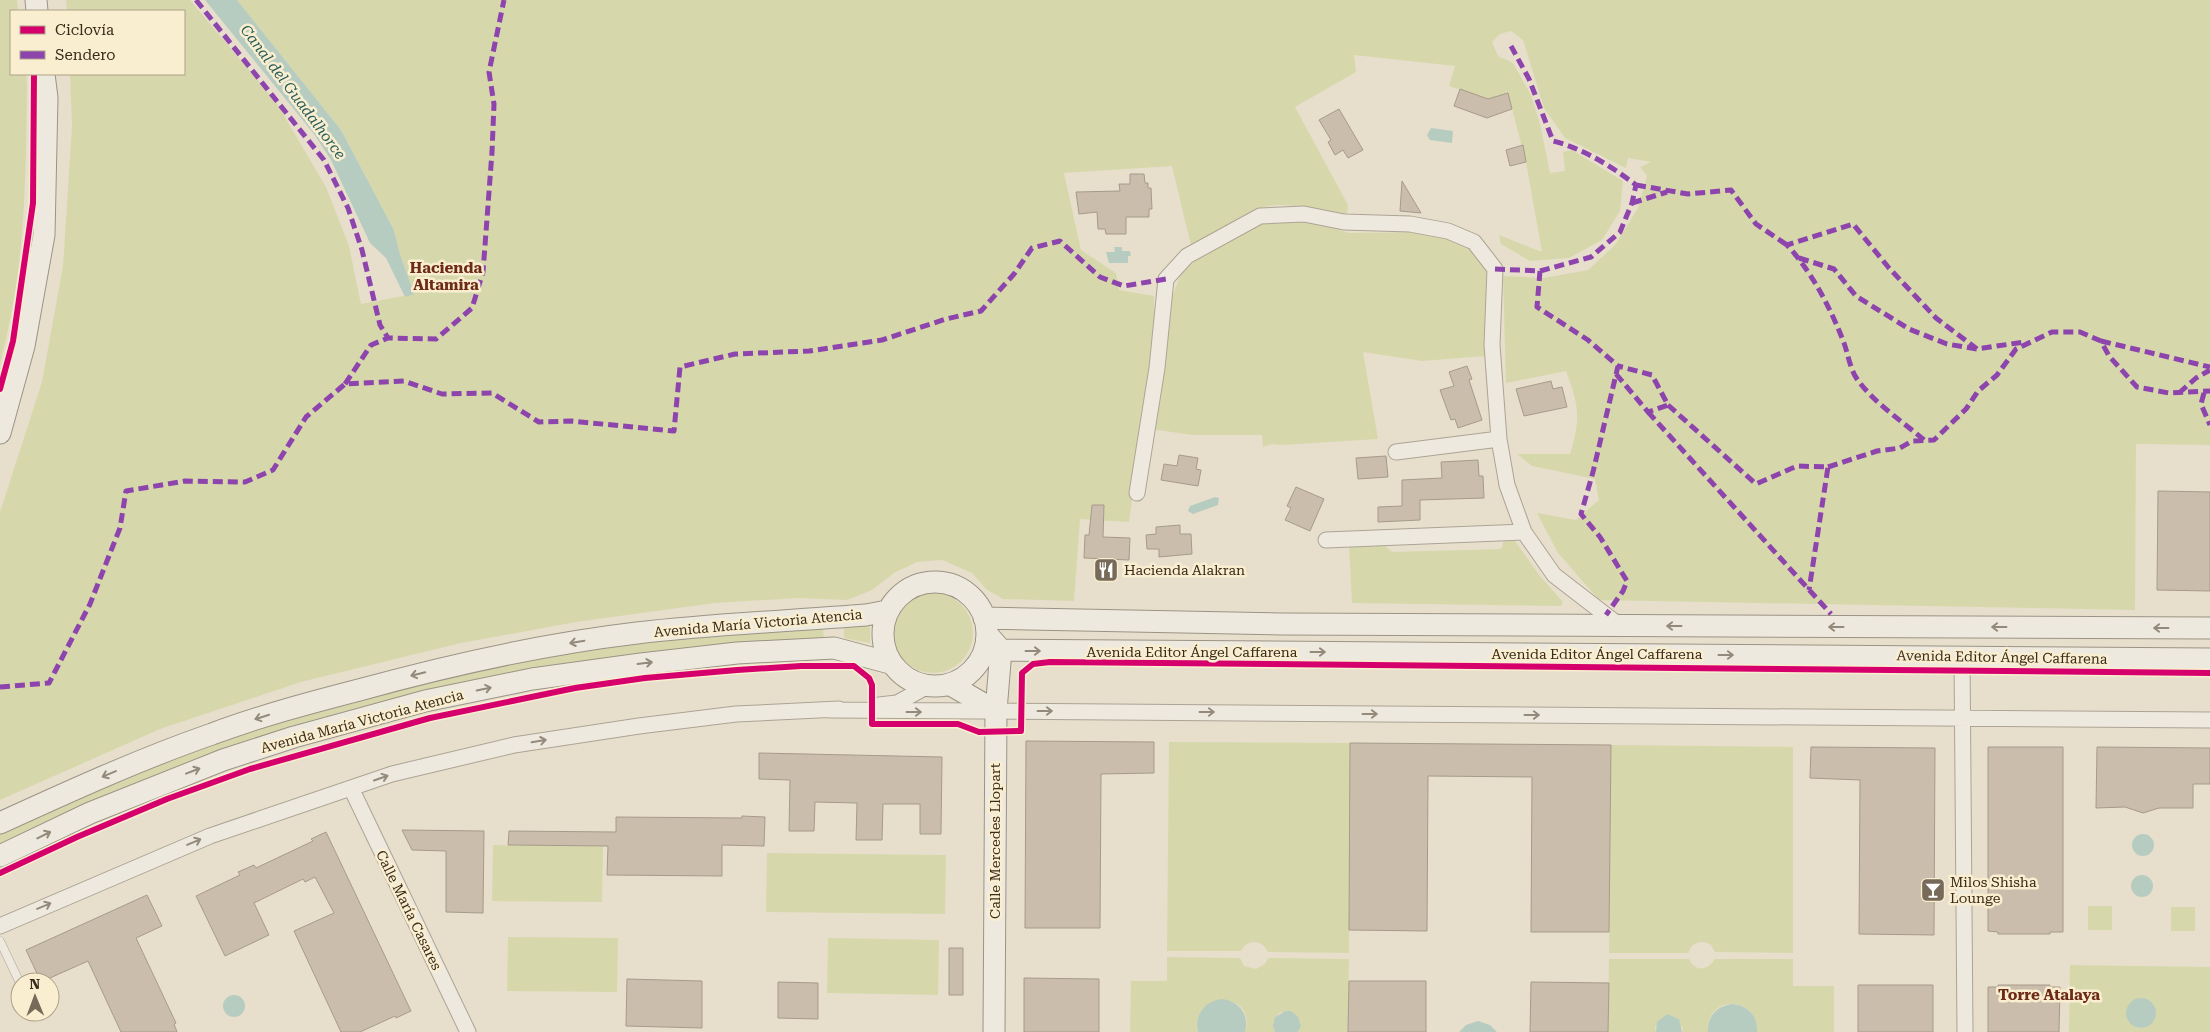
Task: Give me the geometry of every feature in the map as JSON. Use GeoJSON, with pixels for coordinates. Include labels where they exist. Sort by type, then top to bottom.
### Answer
{"type":"FeatureCollection","features":[{"type":"Feature","properties":{"kind":"main road"},"geometry":{"type":"LineString","coordinates":[[0,433],[24,346],[44,235],[47,98],[44,75]]}},
{"type":"Feature","properties":{"kind":"main road"},"geometry":{"type":"LineString","coordinates":[[938,582],[953,585],[967,592],[978,604],[989,638],[971,672],[949,684],[928,686],[906,678],[890,663],[882,637],[887,611],[896,598],[908,588],[922,583],[938,582]]}},
{"type":"Feature","properties":{"kind":"main road","name":"Avenida María Victoria Atencia"},"geometry":{"type":"LineString","coordinates":[[0,823],[139,761],[212,733],[286,709],[418,674],[526,650],[635,633],[730,624],[866,615],[887,611]]}},
{"type":"Feature","properties":{"kind":"main road","name":"Avenida Editor Ángel Caffarena"},"geometry":{"type":"LineString","coordinates":[[989,638],[1281,624],[2210,628]]}},
{"type":"Feature","properties":{"kind":"main road","name":"Avenida Editor Ángel Caffarena"},"geometry":{"type":"LineString","coordinates":[[989,638],[2210,659]]}},
{"type":"Feature","properties":{"kind":"main road","name":"Calle Mercedes Llopart"},"geometry":{"type":"LineString","coordinates":[[989,638],[996,711],[994,1032]]}},
{"type":"Feature","properties":{"kind":"main road","name":"Avenida María Victoria Atencia"},"geometry":{"type":"LineString","coordinates":[[0,856],[90,813],[223,760],[294,737],[425,701],[532,680],[641,664],[737,653],[834,648],[890,663]]}},
{"type":"Feature","properties":{"kind":"main road"},"geometry":{"type":"LineString","coordinates":[[949,684],[996,711]]}},
{"type":"Feature","properties":{"kind":"street","name":"Avenida Editor Ángel Caffarena"},"geometry":{"type":"LineString","coordinates":[[1137,493],[1157,368],[1166,279],[1187,256],[1260,216],[1304,214],[1344,222],[1410,224],[1448,231],[1474,242],[1495,269],[1492,345],[1499,439],[1507,485],[1524,532],[1554,575],[1620,626]]}},
{"type":"Feature","properties":{"kind":"street"},"geometry":{"type":"LineString","coordinates":[[1396,452],[1499,439]]}},
{"type":"Feature","properties":{"kind":"street"},"geometry":{"type":"LineString","coordinates":[[1326,540],[1524,532]]}},
{"type":"Feature","properties":{"kind":"street"},"geometry":{"type":"LineString","coordinates":[[1962,656],[1964,717],[1965,1032]]}},
{"type":"Feature","properties":{"kind":"street"},"geometry":{"type":"LineString","coordinates":[[830,710],[897,703],[928,686]]}},
{"type":"Feature","properties":{"kind":"street"},"geometry":{"type":"LineString","coordinates":[[0,926],[210,836],[392,774],[514,745],[639,726],[736,714],[830,710],[2210,720]]}},
{"type":"Feature","properties":{"kind":"street","name":"Calle María Casares"},"geometry":{"type":"LineString","coordinates":[[351,788],[468,1032]]}},
{"type":"Feature","properties":{"kind":"lane"},"geometry":{"type":"LineString","coordinates":[[0,941],[15,972]]}},
{"type":"Feature","properties":{"kind":"green space"},"geometry":{"type":"Polygon","coordinates":[[[0,0],[17,0],[18,10],[10,10],[10,75],[26,75],[27,85],[23,226],[17,281],[0,365],[0,0]]]}},
{"type":"Feature","properties":{"kind":"green space"},"geometry":{"type":"Polygon","coordinates":[[[66,0],[190,0],[276,102],[326,187],[349,246],[361,304],[414,294],[394,230],[341,130],[237,0],[2210,0],[2210,445],[2136,444],[2135,610],[1599,600],[1558,553],[1537,513],[1576,520],[1599,500],[1595,479],[1532,466],[1517,454],[1570,454],[1576,431],[1577,412],[1574,393],[1566,371],[1506,383],[1503,276],[1544,278],[1588,270],[1615,245],[1638,208],[1647,176],[1640,167],[1651,162],[1628,158],[1626,168],[1565,138],[1544,108],[1523,40],[1511,31],[1500,34],[1492,42],[1498,56],[1513,63],[1531,95],[1540,124],[1550,173],[1565,171],[1563,152],[1572,150],[1623,181],[1620,211],[1602,240],[1569,258],[1530,261],[1501,244],[1499,235],[1542,252],[1526,162],[1508,93],[1488,99],[1449,86],[1455,66],[1354,55],[1356,72],[1295,107],[1348,205],[1347,217],[1298,206],[1269,206],[1239,218],[1192,250],[1172,166],[1064,173],[1081,250],[1116,273],[1119,290],[1154,296],[1154,339],[1129,522],[1080,519],[1074,601],[1003,599],[986,589],[972,573],[942,560],[917,562],[894,573],[872,590],[847,600],[798,598],[715,603],[576,622],[461,643],[301,682],[160,729],[0,800],[0,512],[42,382],[63,266],[72,126],[70,75],[185,75],[185,10],[67,10],[66,0]]]}},
{"type":"Feature","properties":{"kind":"green space"},"geometry":{"type":"Polygon","coordinates":[[[1307,220],[1349,233],[1434,232],[1462,240],[1482,261],[1490,282],[1485,316],[1486,356],[1422,361],[1363,352],[1378,439],[1272,444],[1263,447],[1262,435],[1192,435],[1151,429],[1161,385],[1172,297],[1181,274],[1204,253],[1262,223],[1307,220]]]}},
{"type":"Feature","properties":{"kind":"green space"},"geometry":{"type":"Polygon","coordinates":[[[1504,540],[1515,541],[1540,576],[1563,602],[1561,606],[1352,603],[1349,545],[1382,543],[1392,552],[1501,549],[1504,540]]]}},
{"type":"Feature","properties":{"kind":"green space"},"geometry":{"type":"Polygon","coordinates":[[[925,593],[941,593],[962,604],[973,625],[973,641],[962,662],[941,673],[925,673],[911,667],[899,655],[893,641],[893,625],[899,611],[911,599],[925,593]]]}},
{"type":"Feature","properties":{"kind":"green space"},"geometry":{"type":"Polygon","coordinates":[[[870,624],[870,643],[844,638],[844,628],[870,624]]]}},
{"type":"Feature","properties":{"kind":"green space"},"geometry":{"type":"Polygon","coordinates":[[[823,629],[824,638],[760,642],[633,655],[507,674],[382,701],[238,744],[118,791],[0,844],[0,833],[157,764],[272,724],[390,690],[510,663],[631,644],[751,633],[823,629]]]}},
{"type":"Feature","properties":{"kind":"green space"},"geometry":{"type":"Polygon","coordinates":[[[1169,742],[1350,743],[1349,953],[1268,952],[1262,945],[1255,942],[1247,944],[1241,951],[1167,951],[1169,742]]]}},
{"type":"Feature","properties":{"kind":"green space"},"geometry":{"type":"Polygon","coordinates":[[[1611,745],[1793,747],[1793,953],[1715,952],[1711,945],[1701,942],[1692,946],[1688,953],[1609,953],[1611,745]]]}},
{"type":"Feature","properties":{"kind":"green space"},"geometry":{"type":"Polygon","coordinates":[[[493,845],[603,846],[602,902],[492,901],[493,845]]]}},
{"type":"Feature","properties":{"kind":"green space"},"geometry":{"type":"Polygon","coordinates":[[[767,853],[946,855],[945,914],[766,912],[767,853]]]}},
{"type":"Feature","properties":{"kind":"green space"},"geometry":{"type":"Polygon","coordinates":[[[2088,906],[2112,906],[2112,930],[2088,930],[2088,906]]]}},
{"type":"Feature","properties":{"kind":"green space"},"geometry":{"type":"Polygon","coordinates":[[[2171,907],[2195,907],[2195,931],[2171,931],[2171,907]]]}},
{"type":"Feature","properties":{"kind":"green space"},"geometry":{"type":"Polygon","coordinates":[[[508,937],[618,938],[617,992],[507,991],[508,937]]]}},
{"type":"Feature","properties":{"kind":"green space"},"geometry":{"type":"Polygon","coordinates":[[[828,938],[939,940],[938,995],[827,993],[828,938]]]}},
{"type":"Feature","properties":{"kind":"green space"},"geometry":{"type":"Polygon","coordinates":[[[1167,957],[1240,958],[1244,966],[1256,969],[1265,964],[1268,958],[1349,959],[1348,1032],[1298,1032],[1281,1012],[1275,1017],[1275,1032],[1245,1032],[1246,1018],[1242,1008],[1233,1002],[1223,1001],[1212,1003],[1203,1009],[1198,1018],[1198,1032],[1130,1032],[1131,981],[1167,981],[1167,957]]]}},
{"type":"Feature","properties":{"kind":"green space"},"geometry":{"type":"Polygon","coordinates":[[[1609,959],[1689,959],[1694,966],[1705,968],[1715,959],[1793,959],[1793,986],[1834,986],[1834,1032],[1757,1032],[1755,1020],[1749,1011],[1741,1006],[1732,1004],[1722,1006],[1715,1011],[1709,1020],[1708,1032],[1682,1032],[1683,1027],[1655,1026],[1656,1032],[1608,1032],[1609,959]]]}},
{"type":"Feature","properties":{"kind":"green space"},"geometry":{"type":"Polygon","coordinates":[[[2070,965],[2210,967],[2210,1032],[2069,1032],[2070,965]],[[2142,999],[2132,1002],[2127,1013],[2129,1022],[2138,1028],[2150,1025],[2156,1015],[2152,1004],[2142,999]]]}},
{"type":"Feature","properties":{"kind":"water","name":"Canal del Guadalhorce"},"geometry":{"type":"Polygon","coordinates":[[[205,0],[237,0],[341,130],[394,230],[414,294],[405,297],[386,258],[370,243],[331,160],[314,134],[205,0]]]}},
{"type":"Feature","properties":{"kind":"water"},"geometry":{"type":"Polygon","coordinates":[[[1431,128],[1453,131],[1452,143],[1430,140],[1427,135],[1431,128]]]}},
{"type":"Feature","properties":{"kind":"water"},"geometry":{"type":"Polygon","coordinates":[[[1114,247],[1122,247],[1122,251],[1130,251],[1131,256],[1128,256],[1128,263],[1109,263],[1106,252],[1115,252],[1114,247]]]}},
{"type":"Feature","properties":{"kind":"water"},"geometry":{"type":"Polygon","coordinates":[[[1215,497],[1219,498],[1218,505],[1193,514],[1188,511],[1190,506],[1215,497]]]}},
{"type":"Feature","properties":{"kind":"water"},"geometry":{"type":"Polygon","coordinates":[[[2143,834],[2151,837],[2154,845],[2151,853],[2143,856],[2135,853],[2132,845],[2135,837],[2143,834]]]}},
{"type":"Feature","properties":{"kind":"water"},"geometry":{"type":"Polygon","coordinates":[[[2142,875],[2150,878],[2153,886],[2150,894],[2142,897],[2134,894],[2131,886],[2134,878],[2142,875]]]}},
{"type":"Feature","properties":{"kind":"water"},"geometry":{"type":"Polygon","coordinates":[[[234,995],[242,998],[245,1006],[242,1014],[234,1017],[226,1014],[223,1006],[226,998],[234,995]]]}},
{"type":"Feature","properties":{"kind":"water"},"geometry":{"type":"Polygon","coordinates":[[[2141,998],[2151,1003],[2156,1013],[2151,1023],[2141,1028],[2131,1023],[2126,1013],[2131,1003],[2141,998]]]}},
{"type":"Feature","properties":{"kind":"water"},"geometry":{"type":"Polygon","coordinates":[[[1221,999],[1233,1002],[1241,1009],[1246,1019],[1245,1032],[1198,1032],[1198,1020],[1202,1010],[1210,1003],[1221,999]]]}},
{"type":"Feature","properties":{"kind":"water"},"geometry":{"type":"Polygon","coordinates":[[[1732,1004],[1743,1007],[1751,1012],[1756,1021],[1757,1032],[1708,1032],[1709,1021],[1714,1013],[1722,1007],[1732,1004]]]}},
{"type":"Feature","properties":{"kind":"water"},"geometry":{"type":"Polygon","coordinates":[[[1286,1011],[1291,1011],[1298,1017],[1301,1026],[1298,1032],[1275,1032],[1273,1026],[1275,1017],[1286,1011]]]}},
{"type":"Feature","properties":{"kind":"water"},"geometry":{"type":"Polygon","coordinates":[[[1667,1014],[1679,1019],[1682,1032],[1656,1032],[1657,1022],[1667,1014]]]}},
{"type":"Feature","properties":{"kind":"water"},"geometry":{"type":"Polygon","coordinates":[[[1478,1021],[1490,1025],[1497,1032],[1459,1032],[1466,1025],[1478,1021]]]}},
{"type":"Feature","properties":{"kind":"building"},"geometry":{"type":"Polygon","coordinates":[[[1460,89],[1488,99],[1508,93],[1512,109],[1487,118],[1454,106],[1460,89]]]}},
{"type":"Feature","properties":{"kind":"building"},"geometry":{"type":"Polygon","coordinates":[[[1339,109],[1363,150],[1348,158],[1343,150],[1335,155],[1328,142],[1331,140],[1319,120],[1339,109]]]}},
{"type":"Feature","properties":{"kind":"building"},"geometry":{"type":"Polygon","coordinates":[[[1523,145],[1526,162],[1510,166],[1506,150],[1523,145]]]}},
{"type":"Feature","properties":{"kind":"building"},"geometry":{"type":"Polygon","coordinates":[[[1130,174],[1144,174],[1145,183],[1148,183],[1148,188],[1151,188],[1152,209],[1149,209],[1149,217],[1126,217],[1126,234],[1106,234],[1105,229],[1098,229],[1097,212],[1079,214],[1076,192],[1120,191],[1119,184],[1130,184],[1130,174]]]}},
{"type":"Feature","properties":{"kind":"building"},"geometry":{"type":"Polygon","coordinates":[[[1402,181],[1421,213],[1400,211],[1402,181]]]}},
{"type":"Feature","properties":{"kind":"building"},"geometry":{"type":"Polygon","coordinates":[[[1467,366],[1472,379],[1469,380],[1482,420],[1458,428],[1455,419],[1451,420],[1440,390],[1454,386],[1449,372],[1467,366]]]}},
{"type":"Feature","properties":{"kind":"building"},"geometry":{"type":"Polygon","coordinates":[[[1551,381],[1553,389],[1562,387],[1567,407],[1524,416],[1516,389],[1551,381]]]}},
{"type":"Feature","properties":{"kind":"building"},"geometry":{"type":"Polygon","coordinates":[[[1179,455],[1198,458],[1196,469],[1201,470],[1198,486],[1161,480],[1164,464],[1177,466],[1179,455]]]}},
{"type":"Feature","properties":{"kind":"building"},"geometry":{"type":"Polygon","coordinates":[[[1386,456],[1388,477],[1358,479],[1356,458],[1386,456]]]}},
{"type":"Feature","properties":{"kind":"building"},"geometry":{"type":"Polygon","coordinates":[[[1478,460],[1479,476],[1483,476],[1484,498],[1420,500],[1420,520],[1378,522],[1378,507],[1402,506],[1402,480],[1442,478],[1441,462],[1478,460]]]}},
{"type":"Feature","properties":{"kind":"building"},"geometry":{"type":"Polygon","coordinates":[[[1296,487],[1324,499],[1310,531],[1285,520],[1291,508],[1287,506],[1296,487]]]}},
{"type":"Feature","properties":{"kind":"building"},"geometry":{"type":"Polygon","coordinates":[[[2158,491],[2210,492],[2210,591],[2157,590],[2158,491]]]}},
{"type":"Feature","properties":{"kind":"building"},"geometry":{"type":"Polygon","coordinates":[[[1092,505],[1104,505],[1103,537],[1130,538],[1129,560],[1084,558],[1085,535],[1089,535],[1092,505]]]}},
{"type":"Feature","properties":{"kind":"building"},"geometry":{"type":"Polygon","coordinates":[[[1180,525],[1180,534],[1191,534],[1192,554],[1159,557],[1159,549],[1147,549],[1146,535],[1156,534],[1156,527],[1180,525]]]}},
{"type":"Feature","properties":{"kind":"building"},"geometry":{"type":"Polygon","coordinates":[[[1026,741],[1154,742],[1154,773],[1101,774],[1100,928],[1025,928],[1026,741]]]}},
{"type":"Feature","properties":{"kind":"building"},"geometry":{"type":"Polygon","coordinates":[[[1350,743],[1611,745],[1609,932],[1531,932],[1532,777],[1428,776],[1427,931],[1349,930],[1350,743]]]}},
{"type":"Feature","properties":{"kind":"building"},"geometry":{"type":"Polygon","coordinates":[[[1811,747],[1935,748],[1934,935],[1859,934],[1860,780],[1810,778],[1811,747]]]}},
{"type":"Feature","properties":{"kind":"building"},"geometry":{"type":"Polygon","coordinates":[[[1988,747],[2063,747],[2063,932],[2050,932],[2050,934],[1998,934],[1998,932],[1988,931],[1988,747]]]}},
{"type":"Feature","properties":{"kind":"building"},"geometry":{"type":"Polygon","coordinates":[[[2097,747],[2210,748],[2210,784],[2193,784],[2193,808],[2159,808],[2143,813],[2125,807],[2096,808],[2097,747]]]}},
{"type":"Feature","properties":{"kind":"building"},"geometry":{"type":"Polygon","coordinates":[[[759,753],[942,757],[941,834],[920,834],[920,804],[883,804],[882,840],[856,840],[857,803],[815,802],[814,831],[789,831],[790,780],[759,779],[759,753]]]}},
{"type":"Feature","properties":{"kind":"building"},"geometry":{"type":"Polygon","coordinates":[[[742,816],[765,817],[764,846],[722,845],[722,876],[607,875],[608,846],[508,845],[509,831],[616,832],[616,817],[742,818],[742,816]]]}},
{"type":"Feature","properties":{"kind":"building"},"geometry":{"type":"Polygon","coordinates":[[[402,830],[484,831],[483,913],[446,912],[446,851],[412,850],[402,830]]]}},
{"type":"Feature","properties":{"kind":"building"},"geometry":{"type":"Polygon","coordinates":[[[326,832],[411,1011],[360,1032],[341,1032],[294,931],[334,913],[315,877],[305,882],[303,879],[254,903],[269,935],[225,956],[196,896],[240,875],[238,872],[254,865],[256,868],[313,841],[311,839],[326,832]]]}},
{"type":"Feature","properties":{"kind":"building"},"geometry":{"type":"Polygon","coordinates":[[[147,895],[162,926],[136,938],[176,1023],[174,1024],[177,1032],[121,1032],[88,961],[60,974],[60,972],[36,972],[26,950],[147,895]]]}},
{"type":"Feature","properties":{"kind":"building"},"geometry":{"type":"Polygon","coordinates":[[[949,948],[963,948],[963,995],[949,995],[949,948]]]}},
{"type":"Feature","properties":{"kind":"building"},"geometry":{"type":"Polygon","coordinates":[[[1024,978],[1099,979],[1099,1032],[1024,1032],[1024,978]]]}},
{"type":"Feature","properties":{"kind":"building"},"geometry":{"type":"Polygon","coordinates":[[[627,979],[702,981],[702,1028],[626,1026],[627,979]]]}},
{"type":"Feature","properties":{"kind":"building"},"geometry":{"type":"Polygon","coordinates":[[[1349,981],[1426,981],[1426,1032],[1348,1032],[1349,981]]]}},
{"type":"Feature","properties":{"kind":"building"},"geometry":{"type":"Polygon","coordinates":[[[778,982],[818,983],[818,1019],[778,1018],[778,982]]]}},
{"type":"Feature","properties":{"kind":"building"},"geometry":{"type":"Polygon","coordinates":[[[1531,982],[1609,983],[1608,1032],[1530,1032],[1531,982]]]}},
{"type":"Feature","properties":{"kind":"building"},"geometry":{"type":"Polygon","coordinates":[[[1858,985],[1933,985],[1933,1032],[1858,1032],[1858,985]]]}},
{"type":"Feature","properties":{"kind":"building"},"geometry":{"type":"Polygon","coordinates":[[[1998,985],[2050,985],[2050,987],[2060,987],[2059,1032],[1988,1032],[1988,987],[1998,987],[1998,985]]]}},
{"type":"Feature","properties":{"kind":"marked path"},"geometry":{"type":"LineString","coordinates":[[196,0],[324,160],[348,208],[362,250],[380,325],[388,338]]}},
{"type":"Feature","properties":{"kind":"marked path"},"geometry":{"type":"LineString","coordinates":[[345,384],[371,345],[388,338],[436,339],[472,308],[483,272],[492,152],[494,104],[489,72],[504,0]]}},
{"type":"Feature","properties":{"kind":"marked path"},"geometry":{"type":"LineString","coordinates":[[1495,269],[1540,271],[1591,257],[1620,232],[1632,203],[1636,185],[1597,159],[1553,141],[1529,79],[1511,46]]}},
{"type":"Feature","properties":{"kind":"marked path"},"geometry":{"type":"LineString","coordinates":[[1636,185],[1688,194],[1731,190],[1756,224],[1787,245]]}},
{"type":"Feature","properties":{"kind":"marked path"},"geometry":{"type":"LineString","coordinates":[[1632,203],[1667,192]]}},
{"type":"Feature","properties":{"kind":"marked path"},"geometry":{"type":"LineString","coordinates":[[1924,440],[1880,404],[1857,379],[1827,304],[1805,267],[1787,245],[1853,224],[1889,268],[1936,318],[1977,349]]}},
{"type":"Feature","properties":{"kind":"marked path"},"geometry":{"type":"LineString","coordinates":[[0,687],[49,683],[90,604],[120,528],[126,491],[185,481],[245,482],[273,470],[306,417],[345,384],[404,381],[442,394],[492,393],[539,422],[571,421],[674,431],[680,367],[735,354],[809,351],[882,340],[946,319],[981,311],[1014,274],[1032,248],[1060,241],[1100,277],[1124,286],[1166,279]]}},
{"type":"Feature","properties":{"kind":"marked path"},"geometry":{"type":"LineString","coordinates":[[1799,258],[1834,269],[1856,296],[1909,329],[1947,344],[1977,349],[2024,342]]}},
{"type":"Feature","properties":{"kind":"marked path"},"geometry":{"type":"LineString","coordinates":[[1540,271],[1537,307],[1588,340],[1618,366],[1581,514],[1600,537],[1627,581],[1623,591],[1606,615]]}},
{"type":"Feature","properties":{"kind":"marked path"},"geometry":{"type":"LineString","coordinates":[[1828,467],[1877,451],[1900,448],[1912,441],[1934,440],[1966,409],[1978,391],[1997,375],[2016,349],[2052,332],[2080,332],[2101,341],[2109,356],[2137,387],[2169,393],[2210,391]]}},
{"type":"Feature","properties":{"kind":"marked path"},"geometry":{"type":"LineString","coordinates":[[2101,341],[2210,367]]}},
{"type":"Feature","properties":{"kind":"marked path"},"geometry":{"type":"LineString","coordinates":[[1616,374],[1648,412],[1668,405],[1652,375],[1618,366]]}},
{"type":"Feature","properties":{"kind":"marked path"},"geometry":{"type":"LineString","coordinates":[[2179,393],[2196,378],[2210,370]]}},
{"type":"Feature","properties":{"kind":"marked path"},"geometry":{"type":"LineString","coordinates":[[2204,393],[2201,404],[2210,425]]}},
{"type":"Feature","properties":{"kind":"marked path"},"geometry":{"type":"LineString","coordinates":[[1668,405],[1756,484],[1797,466],[1828,467],[1809,590]]}},
{"type":"Feature","properties":{"kind":"marked path"},"geometry":{"type":"LineString","coordinates":[[1648,412],[1831,614]]}},
{"type":"Feature","properties":{"kind":"cycle path"},"geometry":{"type":"LineString","coordinates":[[0,389],[13,341],[33,203],[34,75]]}},
{"type":"Feature","properties":{"kind":"cycle path"},"geometry":{"type":"LineString","coordinates":[[0,873],[77,837],[167,799],[250,769],[430,718],[575,688],[645,678],[801,666],[854,666],[869,678],[872,685],[872,724],[958,724],[979,732],[1021,731],[1022,673],[1033,664],[1050,662],[2210,673]]}},
{"type":"Feature","properties":{"kind":"place","name":"Hacienda Alakran"},"geometry":{"type":"Point","coordinates":[1106,570]}},
{"type":"Feature","properties":{"kind":"place","name":"Milos Shisha Lounge"},"geometry":{"type":"Point","coordinates":[1933,890]}},
{"type":"Feature","properties":{"kind":"district","name":"Hacienda Altamira"},"geometry":{"type":"Point","coordinates":[446,276]}},
{"type":"Feature","properties":{"kind":"district","name":"Torre Atalaya"},"geometry":{"type":"Point","coordinates":[2049,995]}}]}
